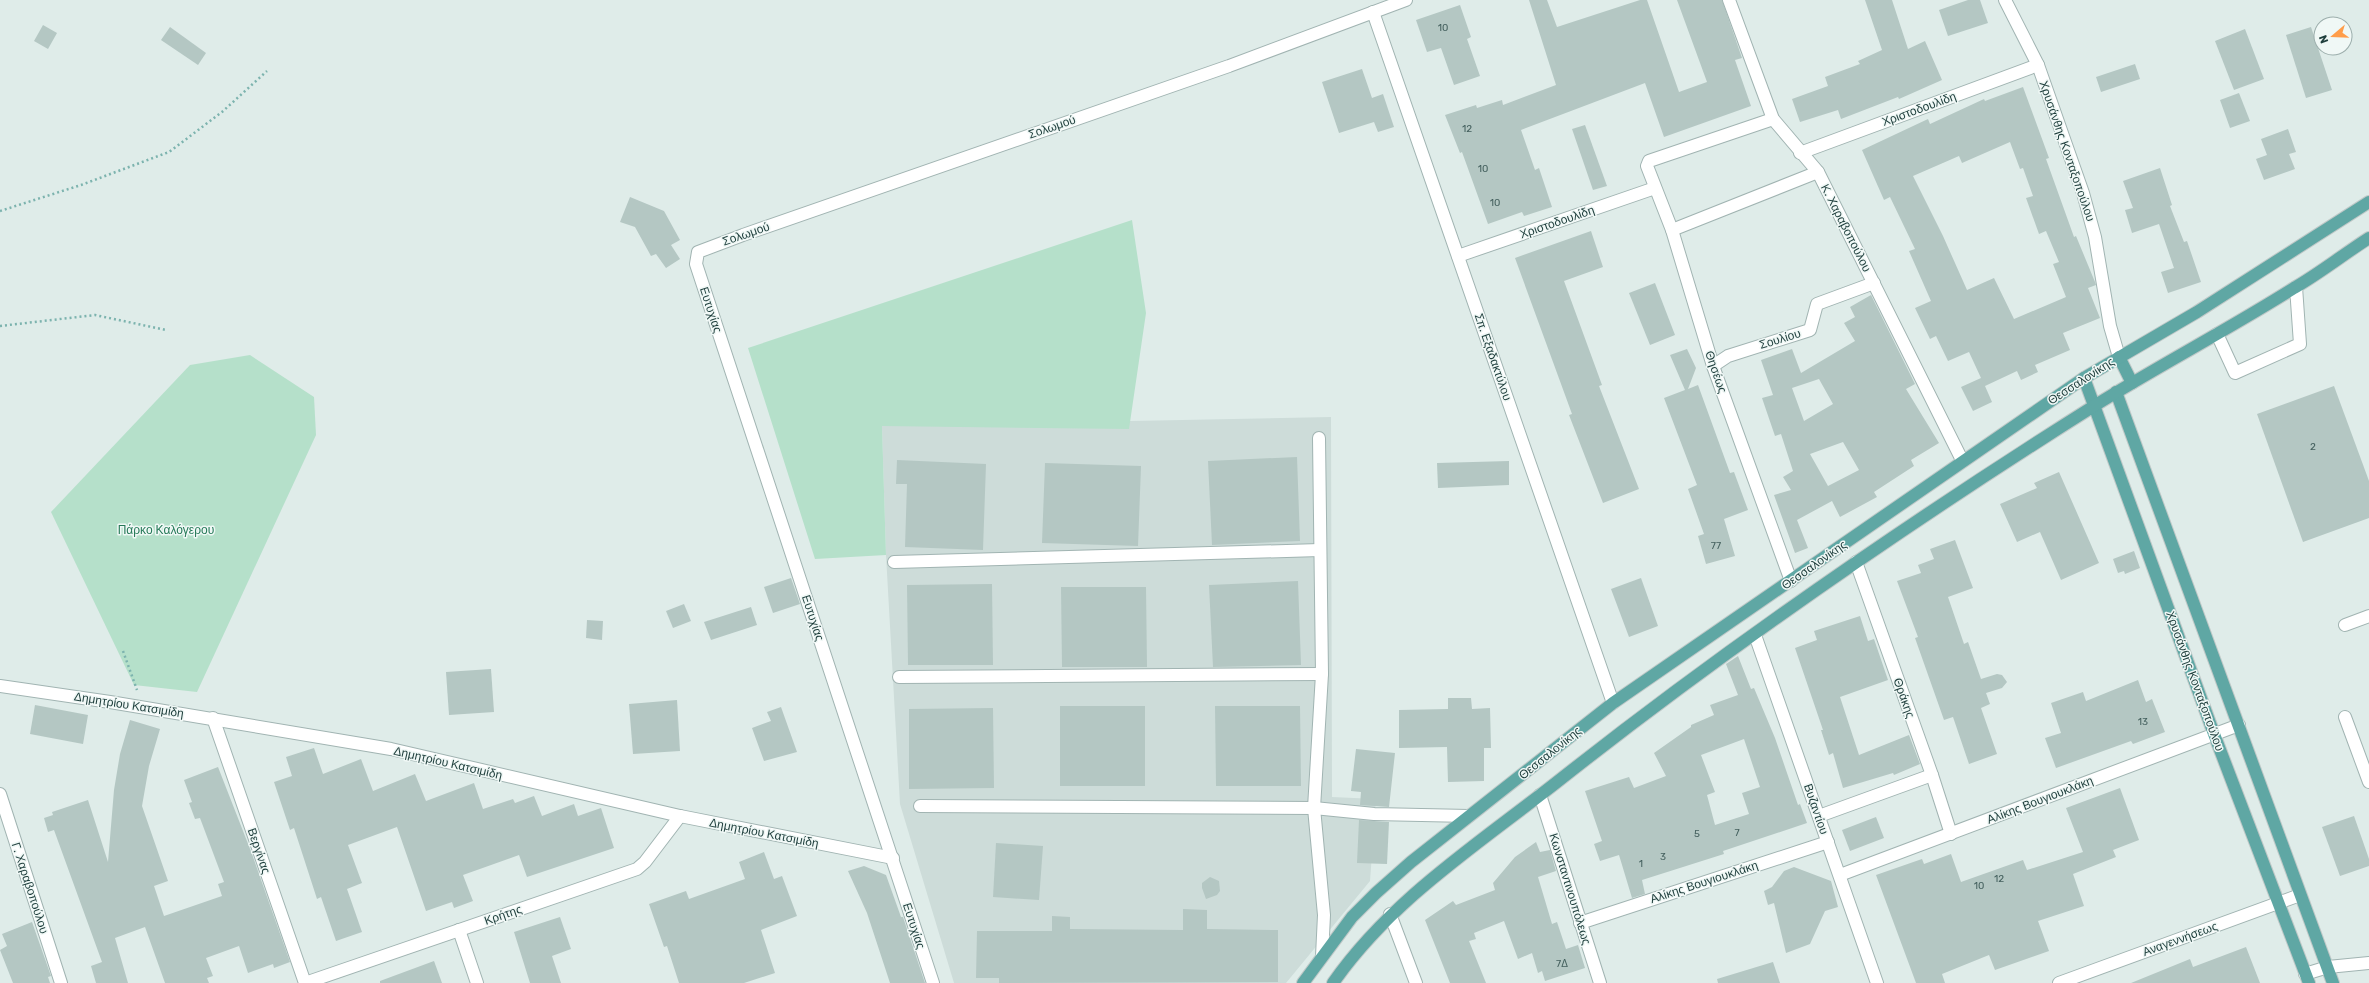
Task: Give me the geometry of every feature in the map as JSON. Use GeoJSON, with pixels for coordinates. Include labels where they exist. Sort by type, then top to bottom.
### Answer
{"type":"FeatureCollection","features":[{"type":"Feature","properties":{"kind":"main road","name":"Θεσσαλονίκης"},"geometry":{"type":"LineString","coordinates":[[1303,983],[1352,917],[1376,893],[1469,816],[1613,703],[1791,581],[1962,460],[2084,378],[2119,356],[2197,312],[2369,202]]}},
{"type":"Feature","properties":{"kind":"main road","name":"Θεσσαλονίκης"},"geometry":{"type":"LineString","coordinates":[[1333,983],[1349,959],[1390,914],[1446,865],[1540,795],[1621,731],[1856,562],[2095,405],[2296,287],[2369,238]]}},
{"type":"Feature","properties":{"kind":"main road"},"geometry":{"type":"LineString","coordinates":[[2119,356],[2132,383]]}},
{"type":"Feature","properties":{"kind":"main road","name":"Χρυσάνθης Κονταξοπούλου"},"geometry":{"type":"LineString","coordinates":[[2084,378],[2214,734],[2307,978]]}},
{"type":"Feature","properties":{"kind":"main road"},"geometry":{"type":"LineString","coordinates":[[2116,392],[2300,895],[2334,983]]}},
{"type":"Feature","properties":{"kind":"street","name":"Σολωμού"},"geometry":{"type":"LineString","coordinates":[[698,252],[737,237],[1229,66],[1406,0]]}},
{"type":"Feature","properties":{"kind":"street","name":"Κ. Χαραβοπούλου"},"geometry":{"type":"LineString","coordinates":[[1729,0],[1773,119],[1800,153],[1818,172],[1962,460]]}},
{"type":"Feature","properties":{"kind":"street","name":"Χρυσάνθης Κονταξοπούλου"},"geometry":{"type":"LineString","coordinates":[[2005,0],[2038,65],[2090,215],[2102,270],[2110,326],[2119,356]]}},
{"type":"Feature","properties":{"kind":"street","name":"Σπ. Εξαδακτύλου"},"geometry":{"type":"LineString","coordinates":[[1373,12],[1613,703]]}},
{"type":"Feature","properties":{"kind":"street","name":"Χριστοδουλίδη"},"geometry":{"type":"LineString","coordinates":[[1800,153],[2038,65]]}},
{"type":"Feature","properties":{"kind":"street","name":"Θησέως"},"geometry":{"type":"LineString","coordinates":[[1773,119],[1646,162],[1672,230],[1713,366],[1791,581]]}},
{"type":"Feature","properties":{"kind":"street"},"geometry":{"type":"LineString","coordinates":[[1672,230],[1818,172]]}},
{"type":"Feature","properties":{"kind":"street","name":"Χριστοδουλίδη"},"geometry":{"type":"LineString","coordinates":[[1458,256],[1655,188]]}},
{"type":"Feature","properties":{"kind":"street","name":"Ευτυχίας"},"geometry":{"type":"LineString","coordinates":[[698,252],[696,264],[933,983]]}},
{"type":"Feature","properties":{"kind":"street","name":"Σουλίου"},"geometry":{"type":"LineString","coordinates":[[1713,366],[1728,356],[1810,330],[1817,304],[1874,283]]}},
{"type":"Feature","properties":{"kind":"street"},"geometry":{"type":"LineString","coordinates":[[2217,334],[2236,373],[2300,344],[2296,287]]}},
{"type":"Feature","properties":{"kind":"street"},"geometry":{"type":"LineString","coordinates":[[1319,438],[1322,674],[1314,808],[1324,915],[1322,956]]}},
{"type":"Feature","properties":{"kind":"street"},"geometry":{"type":"LineString","coordinates":[[894,562],[1320,550]]}},
{"type":"Feature","properties":{"kind":"street","name":"Θράκης"},"geometry":{"type":"LineString","coordinates":[[1856,562],[1932,775],[1951,834]]}},
{"type":"Feature","properties":{"kind":"street"},"geometry":{"type":"LineString","coordinates":[[2346,625],[2369,616]]}},
{"type":"Feature","properties":{"kind":"street","name":"Βυζαντίου"},"geometry":{"type":"LineString","coordinates":[[1755,635],[1840,875],[1876,983]]}},
{"type":"Feature","properties":{"kind":"street"},"geometry":{"type":"LineString","coordinates":[[899,677],[1322,674]]}},
{"type":"Feature","properties":{"kind":"street","name":"Δημητρίου Κατσιμίδη"},"geometry":{"type":"LineString","coordinates":[[0,686],[213,718],[391,749],[680,816],[893,858]]}},
{"type":"Feature","properties":{"kind":"street"},"geometry":{"type":"LineString","coordinates":[[2345,717],[2369,782]]}},
{"type":"Feature","properties":{"kind":"street","name":"Βεργίνας"},"geometry":{"type":"LineString","coordinates":[[213,718],[305,983]]}},
{"type":"Feature","properties":{"kind":"street","name":"Αλίκης Βουγιουκλάκη"},"geometry":{"type":"LineString","coordinates":[[1840,875],[2239,725]]}},
{"type":"Feature","properties":{"kind":"street"},"geometry":{"type":"LineString","coordinates":[[1819,816],[1932,775]]}},
{"type":"Feature","properties":{"kind":"street","name":"Γ. Χαραβοπούλου"},"geometry":{"type":"LineString","coordinates":[[0,794],[60,983]]}},
{"type":"Feature","properties":{"kind":"street","name":"Κωνσταντινουπόλεως"},"geometry":{"type":"LineString","coordinates":[[1540,795],[1600,983]]}},
{"type":"Feature","properties":{"kind":"street"},"geometry":{"type":"LineString","coordinates":[[920,806],[1314,808],[1374,814],[1469,816]]}},
{"type":"Feature","properties":{"kind":"street","name":"Κρήτης"},"geometry":{"type":"LineString","coordinates":[[305,983],[637,868],[645,862],[680,816]]}},
{"type":"Feature","properties":{"kind":"street","name":"Αλίκης Βουγιουκλάκη"},"geometry":{"type":"LineString","coordinates":[[1580,923],[1828,842]]}},
{"type":"Feature","properties":{"kind":"street","name":"Αναγεννήσεως"},"geometry":{"type":"LineString","coordinates":[[2059,983],[2300,895]]}},
{"type":"Feature","properties":{"kind":"street"},"geometry":{"type":"LineString","coordinates":[[1390,914],[1416,983]]}},
{"type":"Feature","properties":{"kind":"street"},"geometry":{"type":"LineString","coordinates":[[459,930],[477,983]]}},
{"type":"Feature","properties":{"kind":"street"},"geometry":{"type":"LineString","coordinates":[[2307,978],[2328,967],[2369,963]]}},
{"type":"Feature","properties":{"kind":"path"},"geometry":{"type":"LineString","coordinates":[[0,211],[82,185],[169,152],[222,112],[267,71]]}},
{"type":"Feature","properties":{"kind":"path"},"geometry":{"type":"LineString","coordinates":[[0,326],[95,315],[166,330]]}},
{"type":"Feature","properties":{"kind":"path"},"geometry":{"type":"LineString","coordinates":[[123,651],[143,707]]}},
{"type":"Feature","properties":{"kind":"shaded area"},"geometry":{"type":"Polygon","coordinates":[[[1331,417],[1332,797],[1376,799],[1370,881],[1286,983],[954,983],[900,804],[886,555],[882,426],[1331,417]]]}},
{"type":"Feature","properties":{"kind":"green space"},"geometry":{"type":"Polygon","coordinates":[[[1132,220],[1146,313],[1129,429],[882,426],[886,555],[815,559],[748,348],[1132,220]]]}},
{"type":"Feature","properties":{"kind":"green space","name":"Πάρκο Καλόγερου"},"geometry":{"type":"Polygon","coordinates":[[[250,355],[314,397],[316,435],[197,692],[134,685],[51,512],[190,365],[250,355]]]}},
{"type":"Feature","properties":{"kind":"building"},"geometry":{"type":"Polygon","coordinates":[[[1529,0],[1547,0],[1557,27],[1640,0],[1647,0],[1679,92],[1707,82],[1677,0],[1722,0],[1742,58],[1735,60],[1751,106],[1664,137],[1645,83],[1521,130],[1535,170],[1539,168],[1552,207],[1524,216],[1522,212],[1488,224],[1462,152],[1460,153],[1445,115],[1476,105],[1477,108],[1502,100],[1503,105],[1556,85],[1529,0]]]}},
{"type":"Feature","properties":{"kind":"building"},"geometry":{"type":"Polygon","coordinates":[[[1865,0],[1892,0],[1908,49],[1925,41],[1942,80],[1899,99],[1898,97],[1841,119],[1838,110],[1800,122],[1792,99],[1828,86],[1825,77],[1860,64],[1858,61],[1882,50],[1865,0]]]}},
{"type":"Feature","properties":{"kind":"building"},"geometry":{"type":"Polygon","coordinates":[[[1968,0],[1980,0],[1988,23],[1948,36],[1939,10],[1968,0]]]}},
{"type":"Feature","properties":{"kind":"building"},"geometry":{"type":"Polygon","coordinates":[[[1460,5],[1471,37],[1467,39],[1480,76],[1454,85],[1441,48],[1427,52],[1416,20],[1460,5]]]}},
{"type":"Feature","properties":{"kind":"building"},"geometry":{"type":"Polygon","coordinates":[[[43,25],[57,33],[48,49],[34,41],[43,25]]]}},
{"type":"Feature","properties":{"kind":"building"},"geometry":{"type":"Polygon","coordinates":[[[170,27],[206,53],[198,65],[161,40],[170,27]]]}},
{"type":"Feature","properties":{"kind":"building"},"geometry":{"type":"Polygon","coordinates":[[[2311,27],[2313,33],[2313,56],[2321,56],[2332,90],[2306,98],[2286,35],[2311,27]]]}},
{"type":"Feature","properties":{"kind":"building"},"geometry":{"type":"Polygon","coordinates":[[[2245,29],[2264,79],[2234,90],[2215,41],[2245,29]]]}},
{"type":"Feature","properties":{"kind":"building"},"geometry":{"type":"Polygon","coordinates":[[[2135,64],[2140,79],[2101,92],[2096,77],[2135,64]]]}},
{"type":"Feature","properties":{"kind":"building"},"geometry":{"type":"Polygon","coordinates":[[[1362,69],[1372,98],[1383,94],[1394,127],[1378,132],[1374,122],[1339,133],[1322,82],[1362,69]]]}},
{"type":"Feature","properties":{"kind":"building"},"geometry":{"type":"Polygon","coordinates":[[[2023,87],[2049,158],[2046,159],[2074,237],[2076,236],[2096,285],[2088,288],[2100,318],[2063,333],[2070,350],[2035,365],[2038,372],[2021,380],[2017,371],[1985,386],[1992,402],[1973,411],[1961,387],[1981,378],[1969,352],[1948,361],[1936,336],[1930,339],[1915,308],[1931,301],[1909,251],[1915,249],[1890,197],[1884,200],[1862,150],[1928,119],[1930,124],[1984,99],[1985,101],[2023,87]],[[2010,142],[1962,163],[1959,156],[1913,176],[1943,236],[1967,290],[1994,278],[2014,319],[2066,297],[2053,264],[2059,262],[2046,231],[2039,234],[2026,198],[2033,196],[2023,168],[2020,169],[2010,142]]]}},
{"type":"Feature","properties":{"kind":"building"},"geometry":{"type":"Polygon","coordinates":[[[2239,93],[2250,121],[2230,128],[2220,100],[2239,93]]]}},
{"type":"Feature","properties":{"kind":"building"},"geometry":{"type":"Polygon","coordinates":[[[1585,125],[1607,186],[1593,190],[1572,129],[1585,125]]]}},
{"type":"Feature","properties":{"kind":"building"},"geometry":{"type":"Polygon","coordinates":[[[2288,129],[2296,152],[2289,154],[2295,169],[2264,180],[2256,159],[2267,155],[2261,139],[2288,129]]]}},
{"type":"Feature","properties":{"kind":"building"},"geometry":{"type":"Polygon","coordinates":[[[2160,168],[2172,205],[2170,206],[2184,242],[2187,241],[2201,282],[2168,293],[2161,272],[2174,268],[2159,224],[2132,233],[2125,210],[2133,208],[2123,181],[2160,168]]]}},
{"type":"Feature","properties":{"kind":"building"},"geometry":{"type":"Polygon","coordinates":[[[630,197],[664,211],[680,240],[671,245],[680,259],[666,268],[656,254],[651,256],[635,227],[620,222],[630,197]]]}},
{"type":"Feature","properties":{"kind":"building"},"geometry":{"type":"Polygon","coordinates":[[[1591,231],[1603,267],[1564,281],[1602,385],[1599,386],[1639,489],[1603,503],[1569,415],[1572,414],[1515,258],[1591,231]]]}},
{"type":"Feature","properties":{"kind":"building"},"geometry":{"type":"Polygon","coordinates":[[[1655,283],[1675,335],[1650,345],[1629,293],[1655,283]]]}},
{"type":"Feature","properties":{"kind":"building"},"geometry":{"type":"Polygon","coordinates":[[[1871,295],[1915,384],[1906,389],[1939,443],[1911,460],[1914,466],[1874,492],[1877,497],[1840,517],[1832,501],[1797,520],[1808,548],[1795,553],[1774,495],[1791,490],[1783,477],[1793,471],[1781,434],[1775,436],[1762,398],[1773,395],[1761,360],[1792,349],[1801,373],[1855,341],[1844,323],[1855,317],[1850,307],[1871,295]],[[1819,379],[1792,388],[1804,421],[1833,404],[1819,379]],[[1843,442],[1810,454],[1828,486],[1859,470],[1843,442]]]}},
{"type":"Feature","properties":{"kind":"building"},"geometry":{"type":"Polygon","coordinates":[[[1687,349],[1696,368],[1688,389],[1698,385],[1730,473],[1734,472],[1748,510],[1724,519],[1735,556],[1706,564],[1698,536],[1704,534],[1688,489],[1697,485],[1664,398],[1685,390],[1670,355],[1687,349]]]}},
{"type":"Feature","properties":{"kind":"building"},"geometry":{"type":"Polygon","coordinates":[[[2334,386],[2369,481],[2369,518],[2303,542],[2257,414],[2334,386]]]}},
{"type":"Feature","properties":{"kind":"building"},"geometry":{"type":"Polygon","coordinates":[[[1297,457],[1300,541],[1212,545],[1208,461],[1297,457]]]}},
{"type":"Feature","properties":{"kind":"building"},"geometry":{"type":"Polygon","coordinates":[[[897,460],[986,464],[983,550],[905,547],[907,484],[896,484],[897,460]]]}},
{"type":"Feature","properties":{"kind":"building"},"geometry":{"type":"Polygon","coordinates":[[[1509,461],[1509,485],[1438,488],[1437,463],[1509,461]]]}},
{"type":"Feature","properties":{"kind":"building"},"geometry":{"type":"Polygon","coordinates":[[[1045,463],[1141,466],[1138,546],[1042,543],[1045,463]]]}},
{"type":"Feature","properties":{"kind":"building"},"geometry":{"type":"Polygon","coordinates":[[[2059,472],[2099,563],[2061,580],[2040,532],[2017,542],[2000,504],[2037,488],[2034,483],[2059,472]]]}},
{"type":"Feature","properties":{"kind":"building"},"geometry":{"type":"Polygon","coordinates":[[[1955,540],[1973,588],[1948,597],[1964,644],[1968,642],[1981,679],[1997,674],[2002,675],[2007,682],[2002,688],[1986,693],[1990,704],[1981,708],[1997,754],[1969,764],[1953,717],[1944,720],[1915,638],[1918,637],[1897,581],[1921,573],[1918,565],[1934,559],[1930,549],[1955,540]]]}},
{"type":"Feature","properties":{"kind":"building"},"geometry":{"type":"Polygon","coordinates":[[[2134,551],[2140,568],[2125,574],[2124,571],[2118,573],[2113,559],[2134,551]]]}},
{"type":"Feature","properties":{"kind":"building"},"geometry":{"type":"Polygon","coordinates":[[[791,578],[800,604],[773,613],[764,587],[791,578]]]}},
{"type":"Feature","properties":{"kind":"building"},"geometry":{"type":"Polygon","coordinates":[[[1641,578],[1658,626],[1629,637],[1611,589],[1641,578]]]}},
{"type":"Feature","properties":{"kind":"building"},"geometry":{"type":"Polygon","coordinates":[[[1298,581],[1301,665],[1213,667],[1209,585],[1298,581]]]}},
{"type":"Feature","properties":{"kind":"building"},"geometry":{"type":"Polygon","coordinates":[[[992,584],[993,665],[908,665],[907,585],[992,584]]]}},
{"type":"Feature","properties":{"kind":"building"},"geometry":{"type":"Polygon","coordinates":[[[1061,587],[1146,587],[1147,667],[1062,667],[1061,587]]]}},
{"type":"Feature","properties":{"kind":"building"},"geometry":{"type":"Polygon","coordinates":[[[684,604],[691,621],[673,628],[666,611],[684,604]]]}},
{"type":"Feature","properties":{"kind":"building"},"geometry":{"type":"Polygon","coordinates":[[[751,607],[757,625],[711,640],[704,622],[751,607]]]}},
{"type":"Feature","properties":{"kind":"building"},"geometry":{"type":"Polygon","coordinates":[[[1860,616],[1868,641],[1874,639],[1888,680],[1840,697],[1859,755],[1909,735],[1920,764],[1894,775],[1893,773],[1843,788],[1833,753],[1829,755],[1821,730],[1823,730],[1795,648],[1817,640],[1814,631],[1860,616]]]}},
{"type":"Feature","properties":{"kind":"building"},"geometry":{"type":"Polygon","coordinates":[[[587,620],[603,621],[602,640],[586,638],[587,620]]]}},
{"type":"Feature","properties":{"kind":"building"},"geometry":{"type":"Polygon","coordinates":[[[1738,656],[1751,689],[1754,688],[1775,738],[1798,805],[1800,804],[1807,823],[1723,851],[1724,854],[1642,880],[1645,894],[1632,898],[1619,855],[1600,861],[1594,844],[1602,841],[1585,791],[1629,777],[1634,788],[1666,776],[1654,753],[1691,727],[1691,725],[1714,715],[1710,705],[1738,695],[1726,664],[1738,656]],[[1744,739],[1701,755],[1715,792],[1707,795],[1715,825],[1749,814],[1742,793],[1760,787],[1744,739]]]}},
{"type":"Feature","properties":{"kind":"building"},"geometry":{"type":"Polygon","coordinates":[[[491,669],[494,712],[449,715],[446,672],[491,669]]]}},
{"type":"Feature","properties":{"kind":"building"},"geometry":{"type":"Polygon","coordinates":[[[2138,680],[2146,702],[2152,699],[2165,732],[2133,744],[2131,741],[2056,768],[2045,738],[2061,733],[2051,703],[2083,692],[2086,701],[2138,680]]]}},
{"type":"Feature","properties":{"kind":"building"},"geometry":{"type":"Polygon","coordinates":[[[1448,698],[1471,698],[1472,709],[1490,708],[1491,748],[1484,748],[1484,781],[1448,782],[1447,747],[1399,748],[1399,710],[1448,709],[1448,698]]]}},
{"type":"Feature","properties":{"kind":"building"},"geometry":{"type":"Polygon","coordinates":[[[677,700],[680,751],[633,754],[629,704],[677,700]]]}},
{"type":"Feature","properties":{"kind":"building"},"geometry":{"type":"Polygon","coordinates":[[[35,705],[88,715],[83,744],[30,734],[35,705]]]}},
{"type":"Feature","properties":{"kind":"building"},"geometry":{"type":"Polygon","coordinates":[[[1060,706],[1145,706],[1145,786],[1060,786],[1060,706]]]}},
{"type":"Feature","properties":{"kind":"building"},"geometry":{"type":"Polygon","coordinates":[[[1215,706],[1300,706],[1301,786],[1216,786],[1215,706]]]}},
{"type":"Feature","properties":{"kind":"building"},"geometry":{"type":"Polygon","coordinates":[[[781,707],[797,752],[764,761],[752,728],[771,721],[767,712],[781,707]]]}},
{"type":"Feature","properties":{"kind":"building"},"geometry":{"type":"Polygon","coordinates":[[[993,708],[994,788],[909,789],[909,709],[993,708]]]}},
{"type":"Feature","properties":{"kind":"building"},"geometry":{"type":"Polygon","coordinates":[[[130,720],[160,729],[149,766],[142,806],[168,881],[154,886],[164,916],[222,896],[218,884],[224,882],[200,818],[195,819],[189,803],[192,802],[184,780],[218,767],[252,854],[290,962],[274,968],[273,964],[248,973],[239,946],[206,958],[213,976],[207,978],[209,983],[165,983],[145,927],[115,938],[128,983],[96,983],[91,966],[102,962],[54,830],[48,832],[44,818],[53,815],[52,812],[88,800],[108,862],[114,790],[120,754],[130,720]]]}},
{"type":"Feature","properties":{"kind":"building"},"geometry":{"type":"Polygon","coordinates":[[[314,748],[323,774],[361,759],[373,791],[415,774],[426,801],[474,783],[483,809],[513,799],[515,803],[534,796],[542,816],[574,804],[578,816],[601,808],[614,848],[527,877],[519,855],[463,875],[473,901],[454,908],[452,902],[426,911],[397,827],[348,845],[362,883],[347,889],[362,932],[336,941],[321,897],[317,899],[294,828],[290,830],[274,782],[292,776],[286,757],[314,748]]]}},
{"type":"Feature","properties":{"kind":"building"},"geometry":{"type":"Polygon","coordinates":[[[1356,749],[1395,753],[1389,807],[1360,805],[1361,792],[1351,791],[1356,749]]]}},
{"type":"Feature","properties":{"kind":"building"},"geometry":{"type":"Polygon","coordinates":[[[2120,788],[2139,840],[2113,850],[2116,857],[2073,874],[2084,906],[2038,921],[2049,951],[1995,970],[1989,955],[1942,974],[1945,983],[1916,983],[1876,875],[1922,859],[1924,864],[1951,854],[1961,882],[2023,860],[2027,870],[2083,852],[2066,808],[2120,788]]]}},
{"type":"Feature","properties":{"kind":"building"},"geometry":{"type":"Polygon","coordinates":[[[2354,816],[2369,859],[2369,866],[2340,876],[2322,827],[2354,816]]]}},
{"type":"Feature","properties":{"kind":"building"},"geometry":{"type":"Polygon","coordinates":[[[1876,817],[1884,838],[1850,851],[1842,830],[1876,817]]]}},
{"type":"Feature","properties":{"kind":"building"},"geometry":{"type":"Polygon","coordinates":[[[1359,820],[1389,822],[1387,864],[1357,863],[1359,820]]]}},
{"type":"Feature","properties":{"kind":"building"},"geometry":{"type":"Polygon","coordinates":[[[1536,842],[1540,852],[1550,850],[1556,871],[1538,877],[1552,924],[1557,922],[1566,949],[1578,945],[1585,968],[1545,981],[1542,971],[1538,973],[1532,953],[1518,959],[1504,921],[1474,933],[1476,939],[1469,941],[1486,983],[1450,983],[1425,920],[1453,901],[1456,905],[1495,890],[1493,883],[1515,857],[1536,842]]]}},
{"type":"Feature","properties":{"kind":"building"},"geometry":{"type":"Polygon","coordinates":[[[996,843],[1043,846],[1039,900],[993,897],[996,843]]]}},
{"type":"Feature","properties":{"kind":"building"},"geometry":{"type":"Polygon","coordinates":[[[764,852],[774,879],[782,876],[797,916],[761,930],[775,973],[744,983],[679,983],[667,946],[664,947],[649,904],[686,891],[689,899],[745,879],[739,862],[764,852]]]}},
{"type":"Feature","properties":{"kind":"building"},"geometry":{"type":"Polygon","coordinates":[[[864,866],[886,875],[901,917],[903,917],[925,983],[890,983],[867,913],[848,871],[864,866]]]}},
{"type":"Feature","properties":{"kind":"building"},"geometry":{"type":"Polygon","coordinates":[[[1794,867],[1831,881],[1838,907],[1825,911],[1810,944],[1786,953],[1774,903],[1768,905],[1764,891],[1772,887],[1784,871],[1794,867]]]}},
{"type":"Feature","properties":{"kind":"building"},"geometry":{"type":"Polygon","coordinates":[[[1210,877],[1219,881],[1220,891],[1217,895],[1206,899],[1202,888],[1202,883],[1210,877]]]}},
{"type":"Feature","properties":{"kind":"building"},"geometry":{"type":"Polygon","coordinates":[[[1183,909],[1207,910],[1207,929],[1278,930],[1278,982],[999,983],[999,978],[976,978],[977,931],[1052,931],[1052,916],[1070,917],[1070,929],[1183,930],[1183,909]]]}},
{"type":"Feature","properties":{"kind":"building"},"geometry":{"type":"Polygon","coordinates":[[[560,917],[571,949],[552,956],[561,983],[530,983],[514,932],[560,917]]]}},
{"type":"Feature","properties":{"kind":"building"},"geometry":{"type":"Polygon","coordinates":[[[32,922],[51,976],[48,977],[50,983],[13,983],[0,950],[7,946],[2,934],[32,922]]]}},
{"type":"Feature","properties":{"kind":"building"},"geometry":{"type":"Polygon","coordinates":[[[2246,947],[2260,983],[2131,983],[2190,959],[2193,967],[2246,947]]]}},
{"type":"Feature","properties":{"kind":"building"},"geometry":{"type":"Polygon","coordinates":[[[434,961],[442,983],[380,983],[380,981],[434,961]]]}},
{"type":"Feature","properties":{"kind":"building"},"geometry":{"type":"Polygon","coordinates":[[[1773,962],[1780,983],[1718,983],[1717,979],[1773,962]]]}}]}
